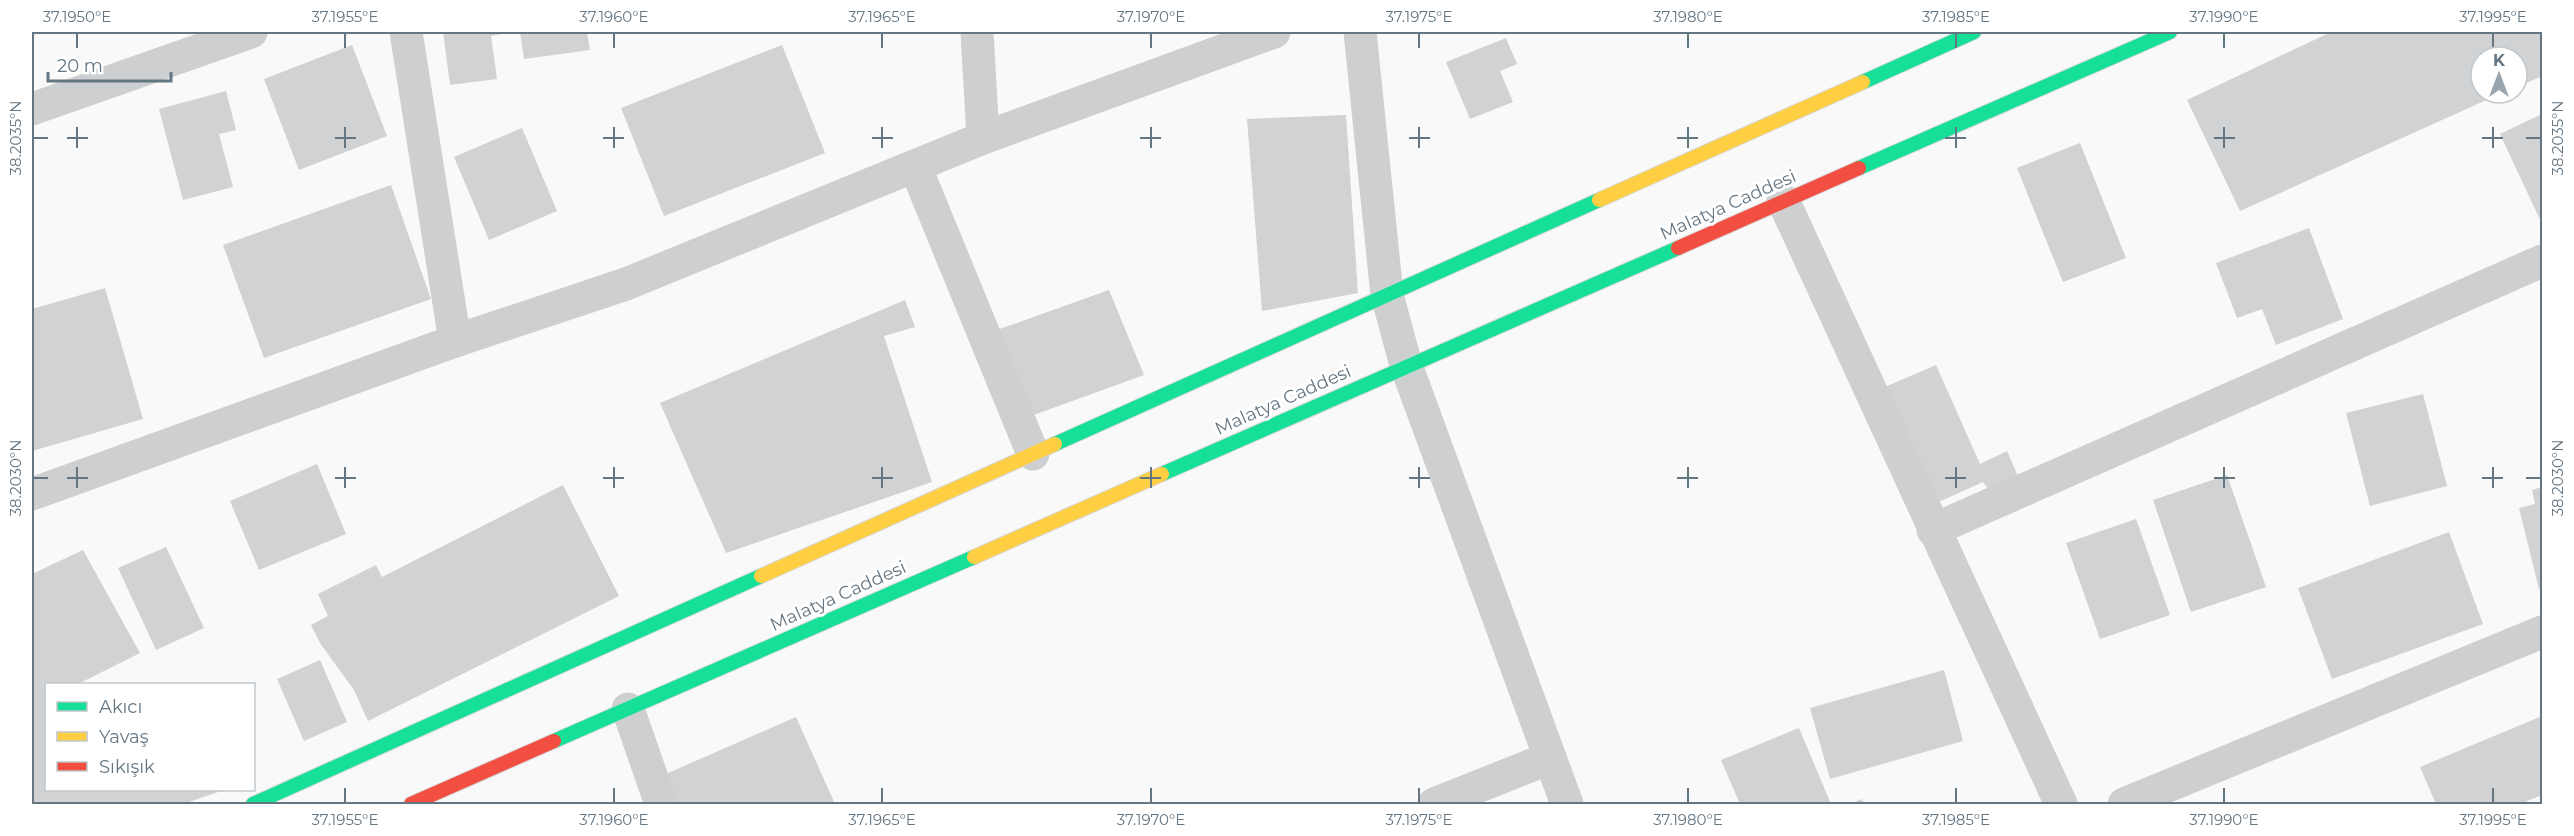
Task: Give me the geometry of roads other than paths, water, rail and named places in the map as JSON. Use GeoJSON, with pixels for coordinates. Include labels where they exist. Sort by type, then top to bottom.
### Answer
{"type":"FeatureCollection","features":[{"type":"Feature","properties":{"kind":"street"},"geometry":{"type":"LineString","coordinates":[[32,109],[251,32]]}},
{"type":"Feature","properties":{"kind":"street"},"geometry":{"type":"LineString","coordinates":[[406,32],[455,340]]}},
{"type":"Feature","properties":{"kind":"street"},"geometry":{"type":"LineString","coordinates":[[977,32],[983,138]]}},
{"type":"Feature","properties":{"kind":"street"},"geometry":{"type":"LineString","coordinates":[[32,494],[455,340],[626,284],[983,138],[1274,32]]}},
{"type":"Feature","properties":{"kind":"street"},"geometry":{"type":"LineString","coordinates":[[1360,32],[1388,295],[1406,365],[1567,804]]}},
{"type":"Feature","properties":{"kind":"street"},"geometry":{"type":"LineString","coordinates":[[253,804],[1974,32]]}},
{"type":"Feature","properties":{"kind":"street","name":"Malatya Caddesi"},"geometry":{"type":"LineString","coordinates":[[411,804],[1406,365],[2170,32]]}},
{"type":"Feature","properties":{"kind":"street"},"geometry":{"type":"LineString","coordinates":[[915,166],[1033,454]]}},
{"type":"Feature","properties":{"kind":"street"},"geometry":{"type":"LineString","coordinates":[[1783,200],[2061,804]]}},
{"type":"Feature","properties":{"kind":"street"},"geometry":{"type":"LineString","coordinates":[[1933,530],[2542,261]]}},
{"type":"Feature","properties":{"kind":"street"},"geometry":{"type":"LineString","coordinates":[[2124,804],[2542,632]]}},
{"type":"Feature","properties":{"kind":"street"},"geometry":{"type":"LineString","coordinates":[[628,709],[661,804]]}},
{"type":"Feature","properties":{"kind":"street"},"geometry":{"type":"LineString","coordinates":[[1434,804],[1550,758]]}}]}
